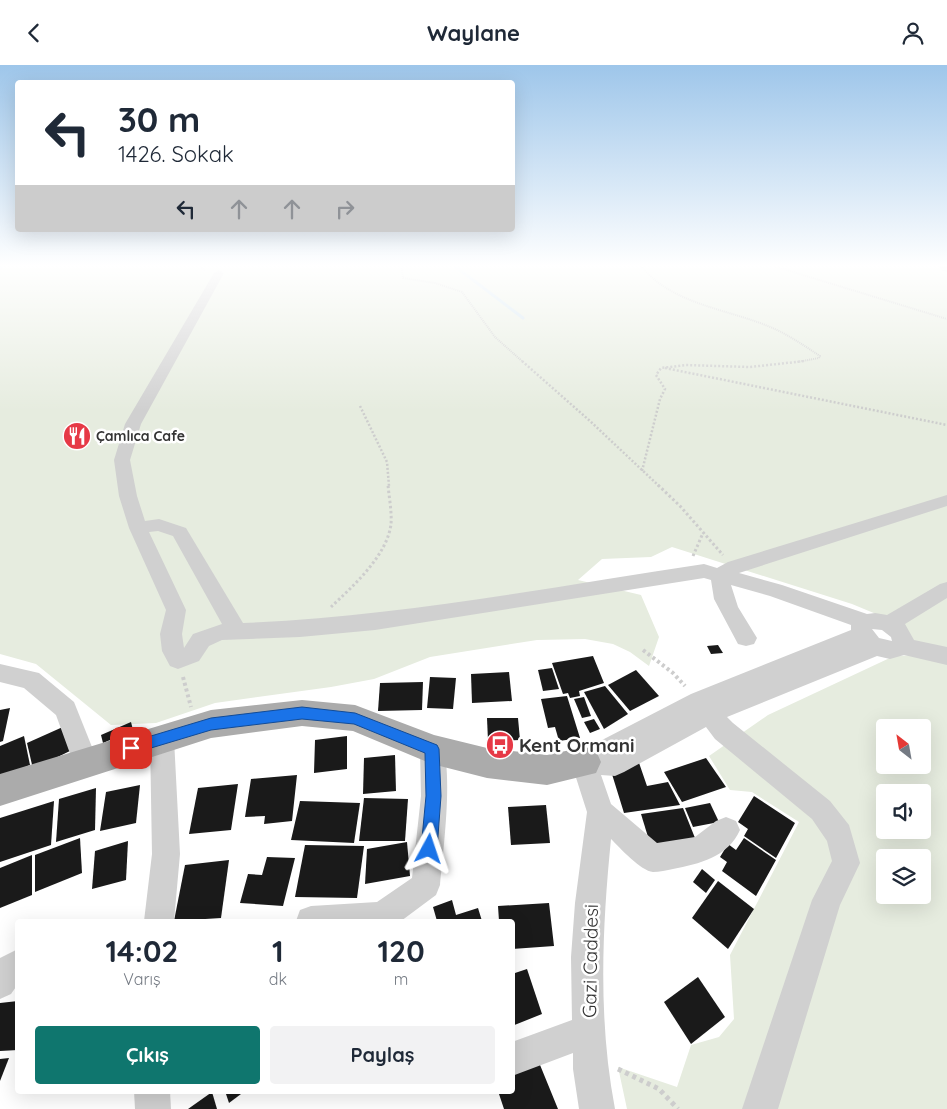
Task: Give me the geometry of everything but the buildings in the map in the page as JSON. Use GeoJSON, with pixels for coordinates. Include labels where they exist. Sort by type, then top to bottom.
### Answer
{"type":"FeatureCollection","features":[{"type":"Feature","properties":{"kind":"main road"},"geometry":{"type":"LineString","coordinates":[[0,790],[197,727],[302,713],[355,719],[432,749],[487,763],[547,770],[584,762]]}},
{"type":"Feature","properties":{"kind":"street"},"geometry":{"type":"LineString","coordinates":[[196,313],[133,424],[122,460],[128,496],[138,528],[176,610],[171,634],[173,651],[178,660],[190,655],[201,640],[220,633],[300,629],[375,622],[704,571],[728,571],[947,500]]}},
{"type":"Feature","properties":{"kind":"street"},"geometry":{"type":"LineString","coordinates":[[138,528],[159,525],[180,532],[237,632]]}},
{"type":"Feature","properties":{"kind":"street"},"geometry":{"type":"LineString","coordinates":[[728,571],[775,590],[868,634],[890,651],[902,647],[947,656]]}},
{"type":"Feature","properties":{"kind":"street"},"geometry":{"type":"LineString","coordinates":[[728,571],[719,581],[723,597],[746,638]]}},
{"type":"Feature","properties":{"kind":"street"},"geometry":{"type":"LineString","coordinates":[[889,624],[947,589]]}},
{"type":"Feature","properties":{"kind":"street"},"geometry":{"type":"LineString","coordinates":[[584,762],[616,764],[705,708],[868,634],[878,621],[889,624],[902,636],[904,641],[902,647]]}},
{"type":"Feature","properties":{"kind":"street"},"geometry":{"type":"LineString","coordinates":[[0,673],[31,680],[66,709],[85,762]]}},
{"type":"Feature","properties":{"kind":"street"},"geometry":{"type":"LineString","coordinates":[[705,708],[724,731],[821,810],[840,835],[846,863],[827,900],[760,1109]]}},
{"type":"Feature","properties":{"kind":"street"},"geometry":{"type":"LineString","coordinates":[[159,919],[166,854],[162,739]]}},
{"type":"Feature","properties":{"kind":"street"},"geometry":{"type":"LineString","coordinates":[[346,919],[381,917],[409,899],[426,885],[434,796],[432,749]]}},
{"type":"Feature","properties":{"kind":"street","name":"Gazi Caddesi"},"geometry":{"type":"LineString","coordinates":[[584,762],[600,812],[589,912],[587,957],[590,1069],[597,1109]]}},
{"type":"Feature","properties":{"kind":"street"},"geometry":{"type":"LineString","coordinates":[[600,812],[653,859],[702,850],[726,830]]}},
{"type":"Feature","properties":{"kind":"street"},"geometry":{"type":"LineString","coordinates":[[0,983],[6,973],[15,966]]}},
{"type":"Feature","properties":{"kind":"street"},"geometry":{"type":"LineString","coordinates":[[515,1058],[589,1030]]}},
{"type":"Feature","properties":{"kind":"street"},"geometry":{"type":"LineString","coordinates":[[152,1094],[153,1109]]}},
{"type":"Feature","properties":{"kind":"path"},"geometry":{"type":"LineString","coordinates":[[477,313],[495,337],[590,421],[680,506],[703,533],[728,571]]}},
{"type":"Feature","properties":{"kind":"path"},"geometry":{"type":"LineString","coordinates":[[642,471],[660,399],[665,389],[656,375],[662,368],[677,365],[728,367],[777,365],[800,363],[820,356],[776,330],[730,313]]}},
{"type":"Feature","properties":{"kind":"path"},"geometry":{"type":"LineString","coordinates":[[926,313],[947,319]]}},
{"type":"Feature","properties":{"kind":"path"},"geometry":{"type":"LineString","coordinates":[[662,368],[947,425]]}},
{"type":"Feature","properties":{"kind":"path"},"geometry":{"type":"LineString","coordinates":[[300,629],[336,603],[368,571],[385,541],[391,524],[388,462],[360,406]]}},
{"type":"Feature","properties":{"kind":"path"},"geometry":{"type":"LineString","coordinates":[[644,650],[673,673],[705,708]]}},
{"type":"Feature","properties":{"kind":"path"},"geometry":{"type":"LineString","coordinates":[[178,660],[197,727]]}},
{"type":"Feature","properties":{"kind":"path"},"geometry":{"type":"LineString","coordinates":[[590,1069],[613,1067],[650,1082],[670,1096],[678,1109]]}},
{"type":"Feature","properties":{"kind":"shaded area"},"geometry":{"type":"Polygon","coordinates":[[[0,313],[947,313],[947,1109],[627,1109],[618,1067],[677,1087],[691,1045],[719,1037],[734,1019],[730,955],[799,822],[752,792],[730,790],[709,756],[768,715],[894,656],[916,655],[905,626],[852,604],[672,547],[651,557],[602,559],[578,580],[641,595],[659,637],[649,666],[630,652],[613,644],[585,639],[537,640],[430,657],[374,679],[215,703],[156,723],[111,725],[36,664],[0,654],[0,313]]]}},
{"type":"Feature","properties":{"kind":"waterway"},"geometry":{"type":"LineString","coordinates":[[516,313],[523,318]]}},
{"type":"Feature","properties":{"kind":"place","name":"Çamlıca Cafe"},"geometry":{"type":"Point","coordinates":[77,436]}},
{"type":"Feature","properties":{"kind":"place","name":"Kent Ormani"},"geometry":{"type":"Point","coordinates":[500,745]}},
{"type":"Feature","properties":{"kind":"route"},"geometry":{"type":"LineString","coordinates":[[131,748],[211,724],[302,713],[355,719],[432,749],[434,796],[429,849]]}}]}
